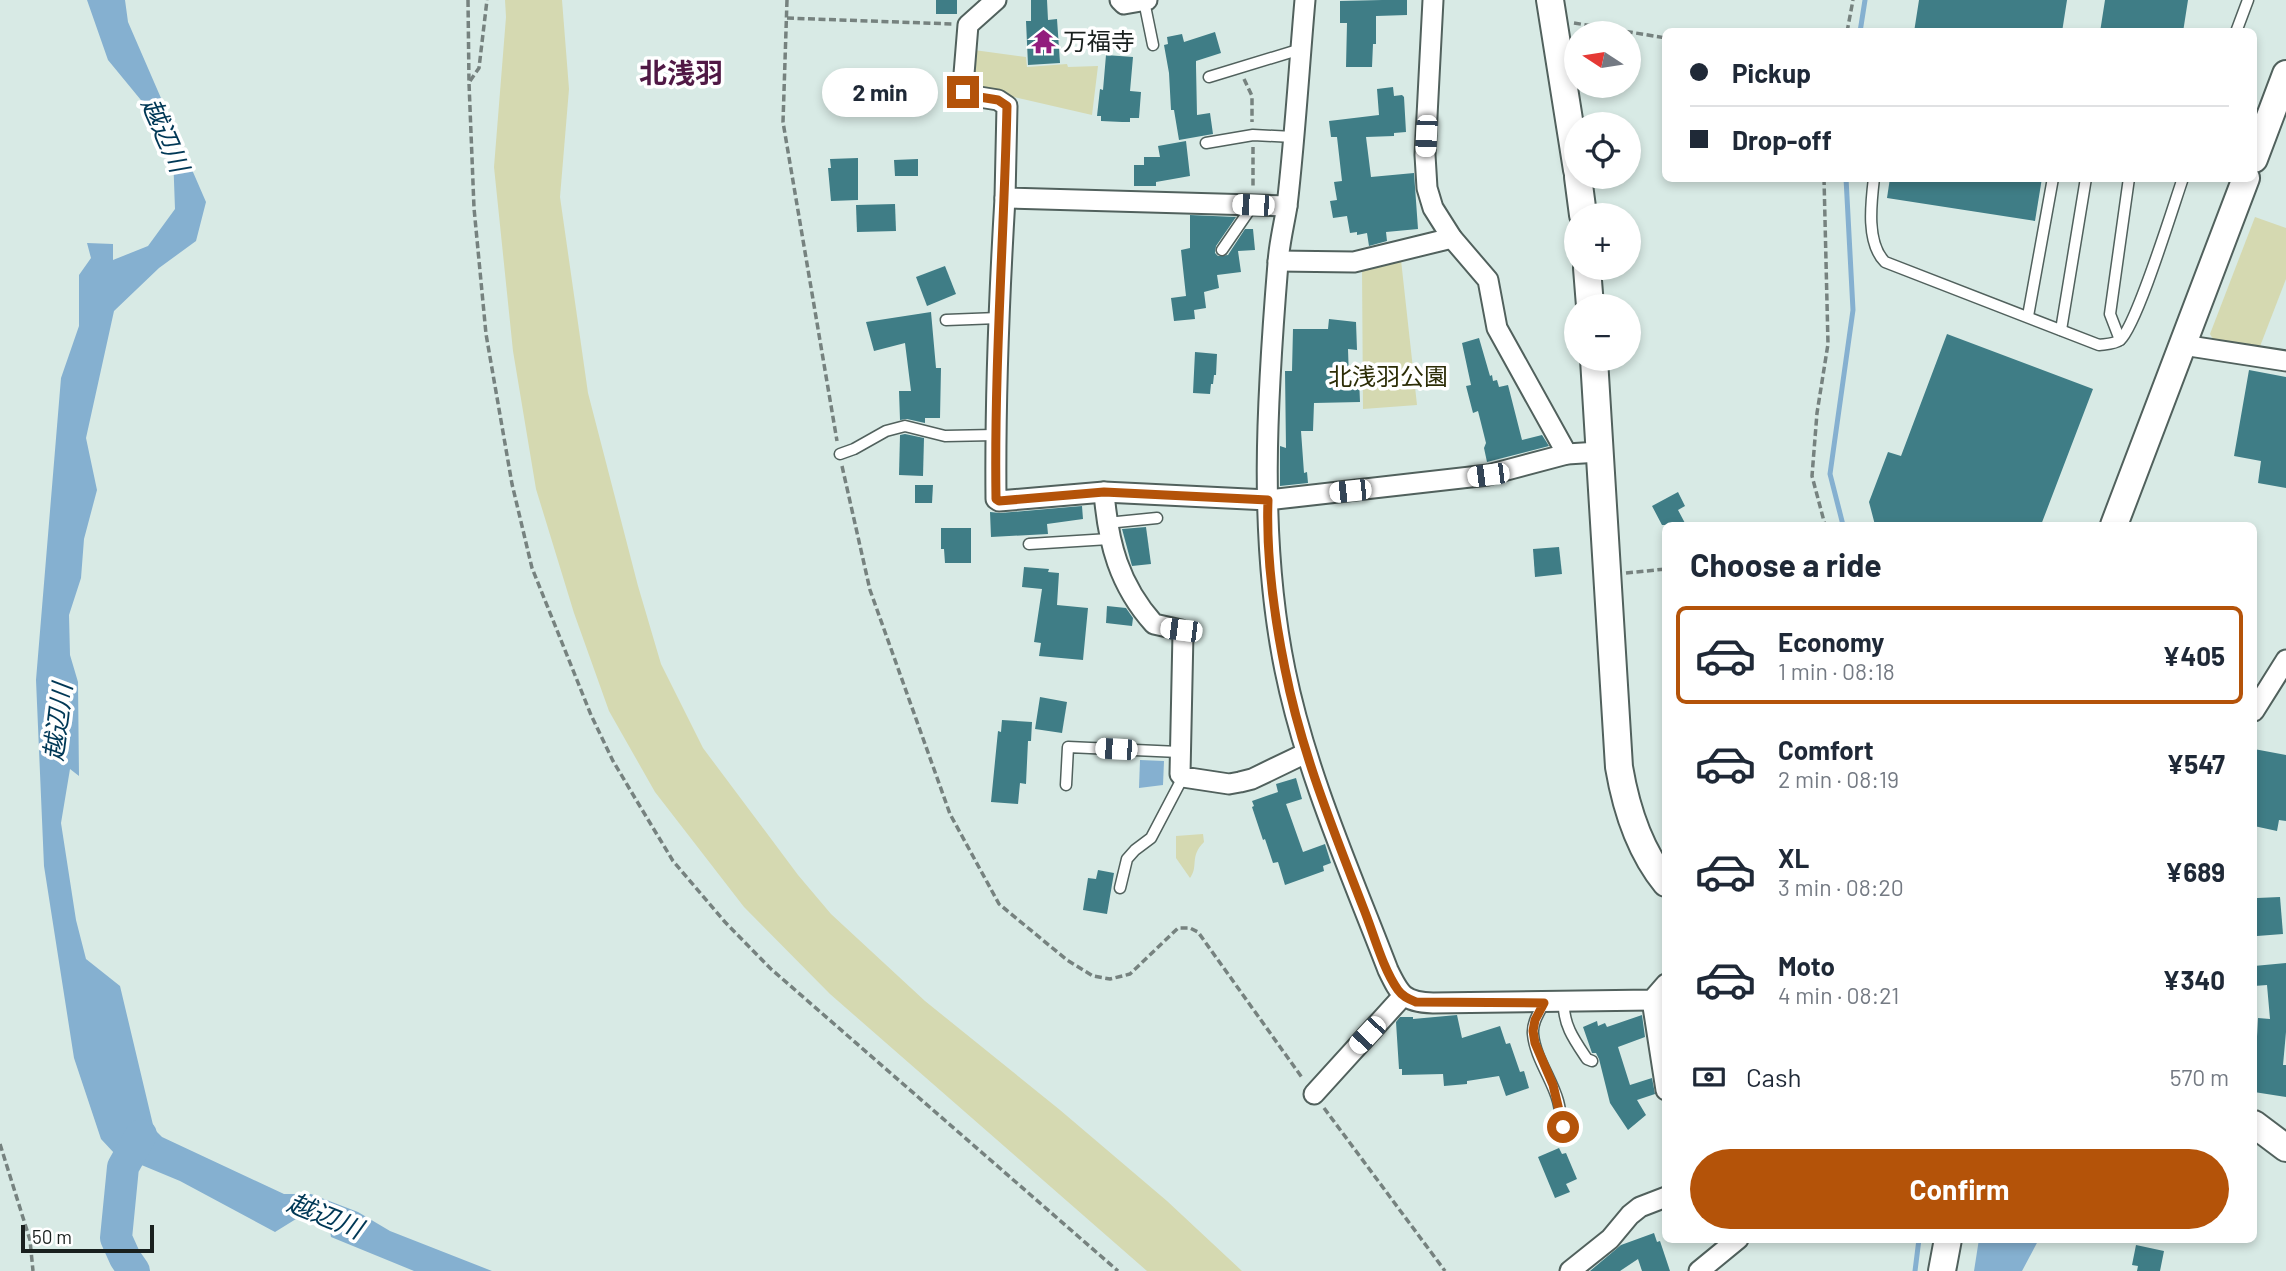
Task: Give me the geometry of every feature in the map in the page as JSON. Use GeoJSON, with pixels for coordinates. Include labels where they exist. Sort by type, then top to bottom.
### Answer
{"type":"FeatureCollection","features":[{"type":"Feature","properties":{"kind":"street"},"geometry":{"type":"LineString","coordinates":[[996,0],[968,25],[963,92],[998,100],[1007,106],[998,318],[996,499],[999,501],[1104,492],[1268,500],[1488,475],[1567,454],[1599,452]]}},
{"type":"Feature","properties":{"kind":"street"},"geometry":{"type":"LineString","coordinates":[[1119,0],[1124,4],[1145,0]]}},
{"type":"Feature","properties":{"kind":"street"},"geometry":{"type":"LineString","coordinates":[[1305,0],[1287,206],[1278,261],[1267,459],[1267,529],[1284,669],[1306,753],[1329,819],[1388,970],[1403,996],[1416,1002],[1433,1003],[1554,1003],[1652,1000],[1662,989]]}},
{"type":"Feature","properties":{"kind":"street"},"geometry":{"type":"LineString","coordinates":[[1433,0],[1425,155],[1427,188],[1433,208],[1452,238],[1488,281],[1497,328],[1567,454]]}},
{"type":"Feature","properties":{"kind":"street"},"geometry":{"type":"LineString","coordinates":[[1552,10],[1568,112]]}},
{"type":"Feature","properties":{"kind":"street"},"geometry":{"type":"LineString","coordinates":[[2257,150],[2286,74]]}},
{"type":"Feature","properties":{"kind":"street"},"geometry":{"type":"LineString","coordinates":[[2115,522],[2245,182]]}},
{"type":"Feature","properties":{"kind":"street"},"geometry":{"type":"LineString","coordinates":[[1005,198],[1287,206]]}},
{"type":"Feature","properties":{"kind":"street"},"geometry":{"type":"LineString","coordinates":[[1278,261],[1354,262],[1452,238]]}},
{"type":"Feature","properties":{"kind":"street"},"geometry":{"type":"LineString","coordinates":[[2183,345],[2286,361]]}},
{"type":"Feature","properties":{"kind":"street"},"geometry":{"type":"LineString","coordinates":[[1595,371],[1619,767],[1625,799],[1644,847],[1662,878]]}},
{"type":"Feature","properties":{"kind":"street"},"geometry":{"type":"LineString","coordinates":[[1104,492],[1108,531],[1126,584],[1154,624],[1181,630],[1183,633],[1180,774],[1183,777],[1229,784],[1252,779],[1306,753]]}},
{"type":"Feature","properties":{"kind":"street"},"geometry":{"type":"LineString","coordinates":[[2257,706],[2286,660]]}},
{"type":"Feature","properties":{"kind":"street"},"geometry":{"type":"LineString","coordinates":[[1314,1094],[1403,996]]}},
{"type":"Feature","properties":{"kind":"street"},"geometry":{"type":"LineString","coordinates":[[1652,1000],[1662,1064]]}},
{"type":"Feature","properties":{"kind":"street"},"geometry":{"type":"LineString","coordinates":[[2257,1126],[2286,1148]]}},
{"type":"Feature","properties":{"kind":"street"},"geometry":{"type":"LineString","coordinates":[[1570,1271],[1610,1239],[1640,1207],[1662,1199]]}},
{"type":"Feature","properties":{"kind":"street"},"geometry":{"type":"LineString","coordinates":[[1699,1271],[1733,1243]]}},
{"type":"Feature","properties":{"kind":"street"},"geometry":{"type":"LineString","coordinates":[[1942,1271],[1947,1243]]}},
{"type":"Feature","properties":{"kind":"lane"},"geometry":{"type":"LineString","coordinates":[[1145,0],[1153,45]]}},
{"type":"Feature","properties":{"kind":"lane"},"geometry":{"type":"LineString","coordinates":[[2238,28],[2248,0]]}},
{"type":"Feature","properties":{"kind":"lane"},"geometry":{"type":"LineString","coordinates":[[1209,77],[1301,49]]}},
{"type":"Feature","properties":{"kind":"lane"},"geometry":{"type":"LineString","coordinates":[[1206,143],[1252,135],[1293,137]]}},
{"type":"Feature","properties":{"kind":"lane"},"geometry":{"type":"LineString","coordinates":[[1873,182],[1871,200],[1874,244],[1878,255],[1885,262],[2099,345],[2120,340],[2133,318],[2182,182]]}},
{"type":"Feature","properties":{"kind":"lane"},"geometry":{"type":"LineString","coordinates":[[2028,316],[2052,182]]}},
{"type":"Feature","properties":{"kind":"lane"},"geometry":{"type":"LineString","coordinates":[[2061,330],[2085,182]]}},
{"type":"Feature","properties":{"kind":"lane"},"geometry":{"type":"LineString","coordinates":[[2120,340],[2110,314],[2128,182]]}},
{"type":"Feature","properties":{"kind":"lane"},"geometry":{"type":"LineString","coordinates":[[1222,250],[1253,205]]}},
{"type":"Feature","properties":{"kind":"lane"},"geometry":{"type":"LineString","coordinates":[[946,320],[998,318]]}},
{"type":"Feature","properties":{"kind":"lane"},"geometry":{"type":"LineString","coordinates":[[839,454],[854,449],[886,431],[905,426],[945,436],[995,435]]}},
{"type":"Feature","properties":{"kind":"lane"},"geometry":{"type":"LineString","coordinates":[[1029,544],[1108,531],[1157,518]]}},
{"type":"Feature","properties":{"kind":"lane"},"geometry":{"type":"LineString","coordinates":[[1066,785],[1068,747],[1179,752]]}},
{"type":"Feature","properties":{"kind":"lane"},"geometry":{"type":"LineString","coordinates":[[1120,888],[1127,859],[1151,838],[1183,777]]}},
{"type":"Feature","properties":{"kind":"lane"},"geometry":{"type":"LineString","coordinates":[[1567,1133],[1563,1127],[1553,1085],[1535,1043],[1535,1020],[1554,1003],[1587,1059],[1592,1060]]}},
{"type":"Feature","properties":{"kind":"path"},"geometry":{"type":"LineString","coordinates":[[468,0],[474,208],[486,334],[512,484],[532,568],[591,715],[613,761],[673,861],[725,922],[771,970],[1118,1271]]}},
{"type":"Feature","properties":{"kind":"path"},"geometry":{"type":"LineString","coordinates":[[469,83],[480,68],[487,0]]}},
{"type":"Feature","properties":{"kind":"path"},"geometry":{"type":"LineString","coordinates":[[788,0],[783,122],[839,454],[875,603],[950,814],[999,904],[1068,960],[1093,976],[1110,979],[1130,974],[1178,928],[1189,928],[1198,932],[1253,1012],[1445,1271]]}},
{"type":"Feature","properties":{"kind":"path"},"geometry":{"type":"LineString","coordinates":[[1848,28],[1853,0]]}},
{"type":"Feature","properties":{"kind":"path"},"geometry":{"type":"LineString","coordinates":[[1552,10],[1662,37]]}},
{"type":"Feature","properties":{"kind":"path"},"geometry":{"type":"LineString","coordinates":[[787,18],[968,25]]}},
{"type":"Feature","properties":{"kind":"path"},"geometry":{"type":"LineString","coordinates":[[1824,182],[1828,344],[1817,413],[1812,476],[1824,522]]}},
{"type":"Feature","properties":{"kind":"path"},"geometry":{"type":"LineString","coordinates":[[1606,575],[1662,569]]}},
{"type":"Feature","properties":{"kind":"path"},"geometry":{"type":"LineString","coordinates":[[0,1144],[30,1240],[33,1271]]}},
{"type":"Feature","properties":{"kind":"green space"},"geometry":{"type":"Polygon","coordinates":[[[505,0],[562,0],[569,89],[560,197],[588,393],[661,664],[703,748],[798,875],[831,914],[925,1001],[1167,1201],[1242,1271],[1147,1271],[830,994],[744,907],[655,792],[609,711],[574,613],[536,489],[513,351],[494,167],[506,17],[505,0]]]}},
{"type":"Feature","properties":{"kind":"green space"},"geometry":{"type":"Polygon","coordinates":[[[974,50],[1026,57],[1027,67],[1067,64],[1068,67],[1098,66],[1092,115],[970,87],[974,50]]]}},
{"type":"Feature","properties":{"kind":"green space"},"geometry":{"type":"Polygon","coordinates":[[[2255,217],[2286,228],[2286,279],[2259,349],[2214,341],[2210,334],[2255,217]]]}},
{"type":"Feature","properties":{"kind":"green space","name":"北浅羽公園"},"geometry":{"type":"Polygon","coordinates":[[[1401,260],[1417,405],[1363,409],[1362,268],[1401,260]]]}},
{"type":"Feature","properties":{"kind":"green space"},"geometry":{"type":"Polygon","coordinates":[[[1203,834],[1204,842],[1195,857],[1190,878],[1176,858],[1176,836],[1203,834]]]}},
{"type":"Feature","properties":{"kind":"water","name":"越辺川"},"geometry":{"type":"Polygon","coordinates":[[[87,0],[125,0],[128,22],[206,202],[196,241],[159,268],[114,311],[86,438],[97,490],[84,539],[81,578],[69,615],[70,655],[78,682],[79,776],[70,769],[61,823],[76,920],[86,959],[120,986],[154,1129],[162,1137],[284,1194],[311,1194],[358,1212],[390,1231],[492,1271],[414,1271],[331,1237],[329,1226],[296,1219],[275,1232],[180,1181],[115,1154],[101,1139],[74,1058],[44,866],[36,680],[61,378],[79,326],[79,275],[91,258],[87,243],[113,244],[113,260],[148,246],[175,209],[173,154],[145,105],[108,60],[87,0]]]}},
{"type":"Feature","properties":{"kind":"water"},"geometry":{"type":"Polygon","coordinates":[[[1140,760],[1164,761],[1163,785],[1139,788],[1140,760]]]}},
{"type":"Feature","properties":{"kind":"water"},"geometry":{"type":"Polygon","coordinates":[[[1978,1243],[2037,1243],[2022,1271],[1974,1271],[1978,1243]]]}},
{"type":"Feature","properties":{"kind":"building"},"geometry":{"type":"Polygon","coordinates":[[[936,0],[957,0],[957,14],[936,14],[936,0]]]}},
{"type":"Feature","properties":{"kind":"building","name":"万福寺"},"geometry":{"type":"Polygon","coordinates":[[[1031,0],[1047,0],[1048,20],[1057,19],[1060,63],[1028,65],[1026,21],[1031,21],[1031,0]]]}},
{"type":"Feature","properties":{"kind":"building"},"geometry":{"type":"Polygon","coordinates":[[[1407,0],[1407,15],[1376,16],[1376,44],[1373,44],[1372,67],[1346,67],[1347,23],[1340,23],[1340,1],[1407,0]]]}},
{"type":"Feature","properties":{"kind":"building"},"geometry":{"type":"Polygon","coordinates":[[[1919,0],[2067,0],[2063,28],[1915,28],[1919,0]]]}},
{"type":"Feature","properties":{"kind":"building"},"geometry":{"type":"Polygon","coordinates":[[[2105,0],[2188,0],[2184,28],[2101,28],[2105,0]]]}},
{"type":"Feature","properties":{"kind":"building"},"geometry":{"type":"Polygon","coordinates":[[[1215,32],[1221,53],[1196,61],[1197,115],[1210,113],[1213,134],[1179,140],[1174,110],[1171,110],[1164,45],[1168,44],[1167,37],[1182,34],[1184,42],[1215,32]]]}},
{"type":"Feature","properties":{"kind":"building"},"geometry":{"type":"Polygon","coordinates":[[[1106,55],[1133,57],[1130,91],[1141,92],[1139,118],[1130,118],[1130,122],[1101,121],[1101,116],[1097,116],[1100,89],[1103,90],[1106,55]]]}},
{"type":"Feature","properties":{"kind":"building"},"geometry":{"type":"Polygon","coordinates":[[[1393,87],[1394,96],[1404,97],[1406,132],[1394,133],[1394,136],[1366,137],[1371,177],[1414,173],[1418,229],[1386,232],[1387,241],[1369,246],[1367,233],[1350,233],[1347,216],[1333,218],[1330,201],[1337,200],[1334,182],[1342,181],[1337,137],[1331,137],[1329,121],[1379,115],[1377,89],[1393,87]]]}},
{"type":"Feature","properties":{"kind":"building"},"geometry":{"type":"Polygon","coordinates":[[[1186,141],[1190,176],[1156,182],[1156,186],[1134,186],[1134,165],[1144,165],[1144,157],[1160,157],[1158,146],[1186,141]]]}},
{"type":"Feature","properties":{"kind":"building"},"geometry":{"type":"Polygon","coordinates":[[[858,158],[858,200],[831,201],[828,168],[831,168],[830,159],[858,158]]]}},
{"type":"Feature","properties":{"kind":"building"},"geometry":{"type":"Polygon","coordinates":[[[918,159],[918,176],[895,176],[894,160],[918,159]]]}},
{"type":"Feature","properties":{"kind":"building"},"geometry":{"type":"Polygon","coordinates":[[[1889,182],[2041,182],[2035,221],[1887,198],[1889,182]]]}},
{"type":"Feature","properties":{"kind":"building"},"geometry":{"type":"Polygon","coordinates":[[[895,204],[896,231],[857,232],[856,205],[895,204]]]}},
{"type":"Feature","properties":{"kind":"building"},"geometry":{"type":"Polygon","coordinates":[[[1190,215],[1236,217],[1216,246],[1215,253],[1218,256],[1228,255],[1245,229],[1253,229],[1255,250],[1238,251],[1241,272],[1217,275],[1219,288],[1204,292],[1206,308],[1194,310],[1195,319],[1174,321],[1171,298],[1186,296],[1181,250],[1190,248],[1190,215]]]}},
{"type":"Feature","properties":{"kind":"building"},"geometry":{"type":"Polygon","coordinates":[[[945,266],[956,294],[927,306],[916,277],[945,266]]]}},
{"type":"Feature","properties":{"kind":"building"},"geometry":{"type":"Polygon","coordinates":[[[931,312],[936,368],[941,368],[940,418],[925,418],[925,423],[900,420],[899,391],[911,391],[905,343],[874,351],[866,322],[931,312]]]}},
{"type":"Feature","properties":{"kind":"building"},"geometry":{"type":"Polygon","coordinates":[[[1329,319],[1356,322],[1357,350],[1348,349],[1349,379],[1359,378],[1360,402],[1314,403],[1313,431],[1301,431],[1304,473],[1307,472],[1308,483],[1280,486],[1280,446],[1286,448],[1285,371],[1292,371],[1293,329],[1328,329],[1329,319]]]}},
{"type":"Feature","properties":{"kind":"building"},"geometry":{"type":"Polygon","coordinates":[[[1947,334],[2093,389],[2042,522],[1874,522],[1869,502],[1888,452],[1901,456],[1947,334]]]}},
{"type":"Feature","properties":{"kind":"building"},"geometry":{"type":"Polygon","coordinates":[[[1479,338],[1493,381],[1497,380],[1499,387],[1508,385],[1522,440],[1542,435],[1549,446],[1487,462],[1484,448],[1486,443],[1478,411],[1473,413],[1466,386],[1471,385],[1462,343],[1479,338]]]}},
{"type":"Feature","properties":{"kind":"building"},"geometry":{"type":"Polygon","coordinates":[[[1195,352],[1217,354],[1216,375],[1210,394],[1193,393],[1195,352]]]}},
{"type":"Feature","properties":{"kind":"building"},"geometry":{"type":"Polygon","coordinates":[[[2249,370],[2286,377],[2286,488],[2258,483],[2261,461],[2234,456],[2249,370]]]}},
{"type":"Feature","properties":{"kind":"building"},"geometry":{"type":"Polygon","coordinates":[[[900,435],[924,438],[923,476],[899,475],[900,435]]]}},
{"type":"Feature","properties":{"kind":"building"},"geometry":{"type":"Polygon","coordinates":[[[915,485],[933,485],[932,503],[915,503],[915,485]]]}},
{"type":"Feature","properties":{"kind":"building"},"geometry":{"type":"Polygon","coordinates":[[[1678,492],[1685,506],[1678,510],[1684,522],[1662,522],[1662,525],[1652,506],[1678,492]]]}},
{"type":"Feature","properties":{"kind":"building"},"geometry":{"type":"Polygon","coordinates":[[[1082,506],[1083,519],[1047,524],[1048,534],[991,537],[990,512],[1082,506]]]}},
{"type":"Feature","properties":{"kind":"building"},"geometry":{"type":"Polygon","coordinates":[[[1146,527],[1151,564],[1132,566],[1122,529],[1146,527]]]}},
{"type":"Feature","properties":{"kind":"building"},"geometry":{"type":"Polygon","coordinates":[[[941,528],[971,528],[971,563],[945,563],[944,549],[941,549],[941,528]]]}},
{"type":"Feature","properties":{"kind":"building"},"geometry":{"type":"Polygon","coordinates":[[[1559,547],[1562,574],[1535,577],[1533,549],[1559,547]]]}},
{"type":"Feature","properties":{"kind":"building"},"geometry":{"type":"Polygon","coordinates":[[[1024,567],[1049,569],[1048,572],[1059,573],[1057,605],[1088,608],[1083,660],[1039,656],[1041,643],[1034,642],[1042,589],[1022,587],[1024,567]]]}},
{"type":"Feature","properties":{"kind":"building"},"geometry":{"type":"Polygon","coordinates":[[[1107,606],[1126,608],[1133,618],[1132,626],[1106,623],[1107,606]]]}},
{"type":"Feature","properties":{"kind":"building"},"geometry":{"type":"Polygon","coordinates":[[[1040,697],[1067,702],[1062,733],[1035,729],[1040,697]]]}},
{"type":"Feature","properties":{"kind":"building"},"geometry":{"type":"Polygon","coordinates":[[[1002,720],[1032,722],[1031,741],[1028,741],[1026,784],[1020,783],[1018,804],[991,802],[998,731],[1001,732],[1002,720]]]}},
{"type":"Feature","properties":{"kind":"building"},"geometry":{"type":"Polygon","coordinates":[[[2257,750],[2286,755],[2286,821],[2279,820],[2277,831],[2257,827],[2257,750]]]}},
{"type":"Feature","properties":{"kind":"building"},"geometry":{"type":"Polygon","coordinates":[[[1296,778],[1302,799],[1286,804],[1303,852],[1325,844],[1331,863],[1323,866],[1324,871],[1285,885],[1278,862],[1273,863],[1265,839],[1263,840],[1252,801],[1278,792],[1276,784],[1296,778]]]}},
{"type":"Feature","properties":{"kind":"building"},"geometry":{"type":"Polygon","coordinates":[[[1098,870],[1114,873],[1107,914],[1083,910],[1088,878],[1096,879],[1098,870]]]}},
{"type":"Feature","properties":{"kind":"building"},"geometry":{"type":"Polygon","coordinates":[[[2280,897],[2283,934],[2257,936],[2257,898],[2280,897]]]}},
{"type":"Feature","properties":{"kind":"building"},"geometry":{"type":"Polygon","coordinates":[[[2286,963],[2283,1065],[2286,1065],[2286,1097],[2257,1092],[2258,1018],[2270,1019],[2267,985],[2257,986],[2257,966],[2286,963]]]}},
{"type":"Feature","properties":{"kind":"building"},"geometry":{"type":"Polygon","coordinates":[[[1457,1015],[1462,1038],[1500,1026],[1506,1044],[1510,1043],[1520,1072],[1524,1071],[1529,1088],[1506,1096],[1499,1076],[1467,1081],[1467,1084],[1444,1086],[1443,1074],[1402,1075],[1402,1069],[1399,1069],[1396,1022],[1400,1017],[1413,1019],[1457,1015]]]}},
{"type":"Feature","properties":{"kind":"building"},"geometry":{"type":"Polygon","coordinates":[[[1642,1015],[1645,1037],[1618,1047],[1630,1085],[1652,1078],[1655,1094],[1637,1100],[1646,1115],[1628,1130],[1610,1103],[1599,1059],[1596,1053],[1592,1053],[1583,1027],[1597,1021],[1598,1026],[1605,1023],[1607,1027],[1642,1015]]]}},
{"type":"Feature","properties":{"kind":"building"},"geometry":{"type":"Polygon","coordinates":[[[1559,1148],[1562,1154],[1566,1153],[1577,1179],[1566,1184],[1570,1192],[1555,1198],[1538,1157],[1559,1148]]]}},
{"type":"Feature","properties":{"kind":"building"},"geometry":{"type":"Polygon","coordinates":[[[1654,1233],[1657,1242],[1660,1241],[1670,1271],[1642,1271],[1638,1259],[1620,1271],[1590,1271],[1621,1245],[1654,1233]]]}},
{"type":"Feature","properties":{"kind":"building"},"geometry":{"type":"Polygon","coordinates":[[[2136,1245],[2164,1251],[2160,1271],[2137,1271],[2138,1266],[2132,1265],[2136,1245]]]}},
{"type":"Feature","properties":{"kind":"waterway"},"geometry":{"type":"LineString","coordinates":[[1861,28],[1865,0]]}},
{"type":"Feature","properties":{"kind":"waterway"},"geometry":{"type":"LineString","coordinates":[[1842,522],[1830,474],[1853,310],[1846,182]]}},
{"type":"Feature","properties":{"kind":"waterway"},"geometry":{"type":"LineString","coordinates":[[134,1271],[116,1238],[123,1167],[141,1135]]}},
{"type":"Feature","properties":{"kind":"waterway"},"geometry":{"type":"LineString","coordinates":[[1915,1271],[1918,1243]]}},
{"type":"Feature","properties":{"kind":"place","name":"万福寺"},"geometry":{"type":"Point","coordinates":[1043,42]}},
{"type":"Feature","properties":{"kind":"district","name":"北浅羽"},"geometry":{"type":"Point","coordinates":[681,73]}},
{"type":"Feature","properties":{"kind":"route"},"geometry":{"type":"LineString","coordinates":[[963,92],[998,100],[1007,106],[998,318],[996,499],[999,501],[1104,492],[1268,500],[1267,529],[1276,611],[1284,669],[1297,720],[1329,819],[1396,988],[1403,996],[1416,1002],[1544,1003],[1535,1020],[1533,1031],[1535,1043],[1559,1104],[1563,1127]]}}]}
